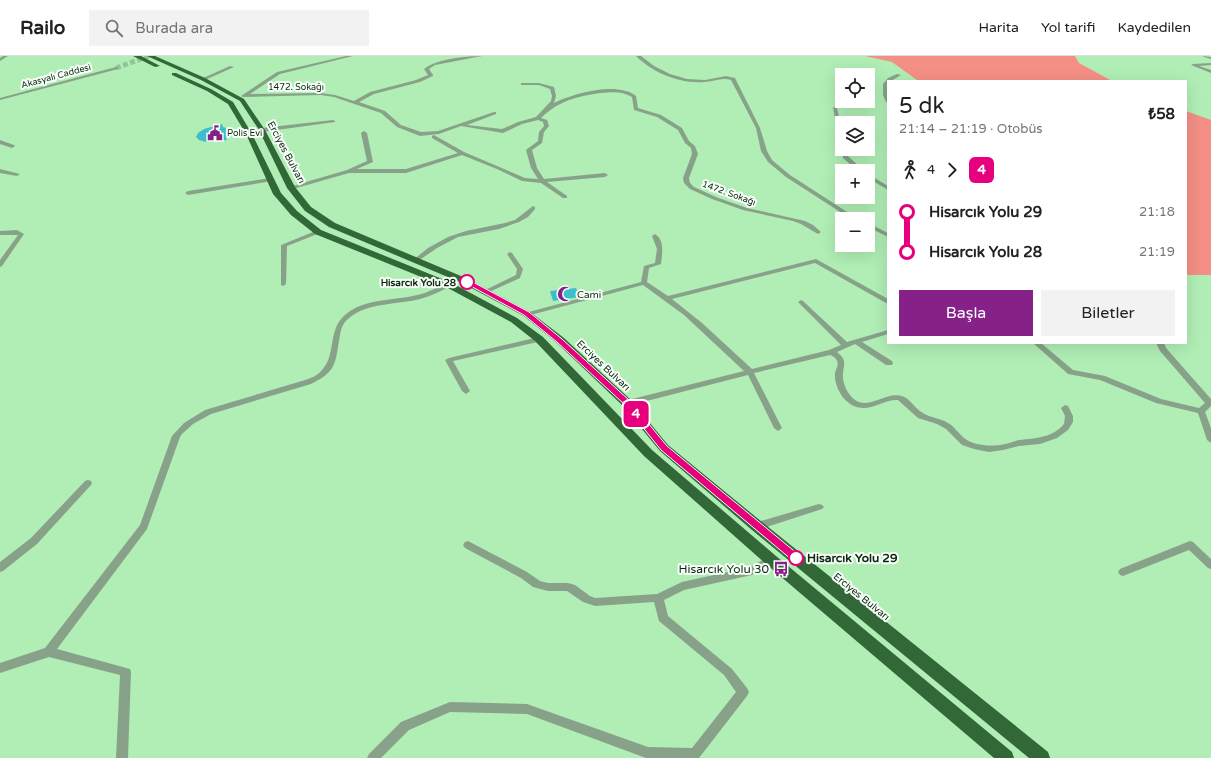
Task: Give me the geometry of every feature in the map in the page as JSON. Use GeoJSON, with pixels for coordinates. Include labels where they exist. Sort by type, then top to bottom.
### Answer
{"type":"FeatureCollection","features":[{"type":"Feature","properties":{"kind":"highway"},"geometry":{"type":"LineString","coordinates":[[136,56],[209,90],[231,104],[250,134],[277,194],[294,213],[318,232],[449,285],[514,320],[539,339],[648,453],[771,560],[1006,758]]}},
{"type":"Feature","properties":{"kind":"highway","name":"Erciyes Bulvarı"},"geometry":{"type":"LineString","coordinates":[[150,56],[242,96],[242,100],[262,130],[291,188],[308,209],[332,225],[465,281],[527,314],[560,340],[627,403],[664,448],[757,526],[1042,758]]}},
{"type":"Feature","properties":{"kind":"street"},"geometry":{"type":"LineString","coordinates":[[0,60],[6,56]]}},
{"type":"Feature","properties":{"kind":"street"},"geometry":{"type":"LineString","coordinates":[[242,96],[279,73],[351,56]]}},
{"type":"Feature","properties":{"kind":"street"},"geometry":{"type":"LineString","coordinates":[[354,103],[372,93],[418,81],[431,75],[426,68],[434,64],[480,56]]}},
{"type":"Feature","properties":{"kind":"street"},"geometry":{"type":"LineString","coordinates":[[638,56],[656,70],[687,80],[701,81],[725,77],[733,79],[758,128],[764,152],[770,161],[788,176],[844,212]]}},
{"type":"Feature","properties":{"kind":"street"},"geometry":{"type":"LineString","coordinates":[[1205,56],[1211,58]]}},
{"type":"Feature","properties":{"kind":"street"},"geometry":{"type":"LineString","coordinates":[[1211,64],[1193,65],[1211,72]]}},
{"type":"Feature","properties":{"kind":"street"},"geometry":{"type":"LineString","coordinates":[[203,79],[232,67]]}},
{"type":"Feature","properties":{"kind":"street","name":"Akasyalı Caddesi"},"geometry":{"type":"LineString","coordinates":[[0,99],[116,68]]}},
{"type":"Feature","properties":{"kind":"street"},"geometry":{"type":"LineString","coordinates":[[888,80],[899,75]]}},
{"type":"Feature","properties":{"kind":"street"},"geometry":{"type":"LineString","coordinates":[[887,82],[885,84],[885,95],[887,99]]}},
{"type":"Feature","properties":{"kind":"street"},"geometry":{"type":"LineString","coordinates":[[523,84],[539,84],[552,88],[555,96],[554,102],[547,109]]}},
{"type":"Feature","properties":{"kind":"street","name":"1472. Sokağı"},"geometry":{"type":"LineString","coordinates":[[242,96],[321,94],[335,96],[383,112],[399,126],[420,134],[433,134],[461,125],[501,132],[520,123],[538,118],[547,109],[568,98],[595,92],[615,90],[631,94],[634,96],[636,109],[655,114],[675,126],[685,136],[686,142],[693,147],[695,154],[686,178],[687,183],[692,188],[752,211],[801,220],[818,232]]}},
{"type":"Feature","properties":{"kind":"street"},"geometry":{"type":"LineString","coordinates":[[835,108],[837,116]]}},
{"type":"Feature","properties":{"kind":"street"},"geometry":{"type":"LineString","coordinates":[[461,125],[494,113]]}},
{"type":"Feature","properties":{"kind":"street"},"geometry":{"type":"LineString","coordinates":[[538,118],[545,122],[547,126],[542,132],[540,142],[529,150],[533,166],[541,181],[564,197]]}},
{"type":"Feature","properties":{"kind":"street"},"geometry":{"type":"LineString","coordinates":[[262,130],[333,121]]}},
{"type":"Feature","properties":{"kind":"street"},"geometry":{"type":"LineString","coordinates":[[291,188],[349,171],[370,162],[364,133]]}},
{"type":"Feature","properties":{"kind":"street"},"geometry":{"type":"LineString","coordinates":[[434,137],[462,153],[524,180],[541,181],[605,175]]}},
{"type":"Feature","properties":{"kind":"street"},"geometry":{"type":"LineString","coordinates":[[0,142],[12,146]]}},
{"type":"Feature","properties":{"kind":"street"},"geometry":{"type":"LineString","coordinates":[[349,171],[406,170],[462,153]]}},
{"type":"Feature","properties":{"kind":"street"},"geometry":{"type":"LineString","coordinates":[[846,156],[854,164]]}},
{"type":"Feature","properties":{"kind":"street"},"geometry":{"type":"LineString","coordinates":[[0,171],[17,174]]}},
{"type":"Feature","properties":{"kind":"street"},"geometry":{"type":"LineString","coordinates":[[188,193],[270,180]]}},
{"type":"Feature","properties":{"kind":"street"},"geometry":{"type":"LineString","coordinates":[[875,180],[887,187]]}},
{"type":"Feature","properties":{"kind":"street"},"geometry":{"type":"LineString","coordinates":[[416,260],[440,242],[458,235],[493,229],[526,217],[533,208]]}},
{"type":"Feature","properties":{"kind":"street"},"geometry":{"type":"LineString","coordinates":[[875,228],[887,234]]}},
{"type":"Feature","properties":{"kind":"street"},"geometry":{"type":"LineString","coordinates":[[0,233],[17,232],[21,234],[0,265]]}},
{"type":"Feature","properties":{"kind":"street"},"geometry":{"type":"LineString","coordinates":[[283,284],[284,245],[318,232]]}},
{"type":"Feature","properties":{"kind":"street"},"geometry":{"type":"LineString","coordinates":[[644,283],[646,267],[658,264],[660,250],[655,236]]}},
{"type":"Feature","properties":{"kind":"street"},"geometry":{"type":"LineString","coordinates":[[485,292],[517,278],[519,275],[520,269],[510,254]]}},
{"type":"Feature","properties":{"kind":"street"},"geometry":{"type":"LineString","coordinates":[[668,298],[816,261],[887,301]]}},
{"type":"Feature","properties":{"kind":"street"},"geometry":{"type":"LineString","coordinates":[[527,314],[644,283],[668,298],[697,321],[750,372],[778,428]]}},
{"type":"Feature","properties":{"kind":"street"},"geometry":{"type":"LineString","coordinates":[[49,652],[144,526],[176,436],[184,427],[208,412],[318,378],[331,364],[336,331],[344,318],[355,311],[367,306],[417,298],[449,285]]}},
{"type":"Feature","properties":{"kind":"street"},"geometry":{"type":"LineString","coordinates":[[801,302],[846,346]]}},
{"type":"Feature","properties":{"kind":"street"},"geometry":{"type":"LineString","coordinates":[[627,403],[831,352],[856,341],[887,332]]}},
{"type":"Feature","properties":{"kind":"street"},"geometry":{"type":"LineString","coordinates":[[466,391],[449,360],[539,339]]}},
{"type":"Feature","properties":{"kind":"street"},"geometry":{"type":"LineString","coordinates":[[856,341],[889,363]]}},
{"type":"Feature","properties":{"kind":"street"},"geometry":{"type":"LineString","coordinates":[[1038,344],[1071,372],[1102,378],[1159,401],[1202,411]]}},
{"type":"Feature","properties":{"kind":"street"},"geometry":{"type":"LineString","coordinates":[[1160,344],[1163,349],[1211,403],[1202,411]]}},
{"type":"Feature","properties":{"kind":"street"},"geometry":{"type":"LineString","coordinates":[[831,352],[839,358],[841,362],[839,373],[842,390],[854,403],[864,406],[894,397],[902,399],[920,416],[946,425],[960,440],[987,449],[1037,442],[1052,438],[1068,426],[1070,421],[1069,415],[1065,408]]}},
{"type":"Feature","properties":{"kind":"street"},"geometry":{"type":"LineString","coordinates":[[1202,411],[1211,440]]}},
{"type":"Feature","properties":{"kind":"street"},"geometry":{"type":"LineString","coordinates":[[0,568],[34,541],[88,483]]}},
{"type":"Feature","properties":{"kind":"street"},"geometry":{"type":"LineString","coordinates":[[757,526],[819,507]]}},
{"type":"Feature","properties":{"kind":"street"},"geometry":{"type":"LineString","coordinates":[[468,545],[524,575],[531,582],[541,586],[567,586],[574,589],[588,601],[595,602],[658,598],[682,586],[752,571],[771,560]]}},
{"type":"Feature","properties":{"kind":"street"},"geometry":{"type":"LineString","coordinates":[[1123,572],[1190,545],[1211,565]]}},
{"type":"Feature","properties":{"kind":"street"},"geometry":{"type":"LineString","coordinates":[[373,758],[405,726],[450,707],[527,709],[649,755],[695,754],[743,692],[728,672],[663,618],[658,598]]}},
{"type":"Feature","properties":{"kind":"street"},"geometry":{"type":"LineString","coordinates":[[0,668],[49,652],[126,672],[122,758]]}},
{"type":"Feature","properties":{"kind":"shaded area"},"geometry":{"type":"Polygon","coordinates":[[[865,56],[1075,56],[1079,63],[1110,80],[917,80],[892,62],[865,56]]]}},
{"type":"Feature","properties":{"kind":"shaded area"},"geometry":{"type":"Polygon","coordinates":[[[1187,111],[1211,120],[1211,275],[1187,275],[1187,111]]]}},
{"type":"Feature","properties":{"kind":"building","name":"Polis Evi"},"geometry":{"type":"Polygon","coordinates":[[[222,124],[223,127],[236,131],[226,137],[227,140],[206,142],[199,140],[196,137],[198,133],[204,129],[222,124]]]}},
{"type":"Feature","properties":{"kind":"building","name":"Cami"},"geometry":{"type":"Polygon","coordinates":[[[576,288],[580,297],[553,301],[550,291],[576,288]]]}},
{"type":"Feature","properties":{"kind":"tunnel"},"geometry":{"type":"LineString","coordinates":[[116,68],[149,56]]}},
{"type":"Feature","properties":{"kind":"bus line","name":"4"},"geometry":{"type":"LineString","coordinates":[[467,282],[527,314],[560,340],[627,403],[664,448],[796,558]]}},
{"type":"Feature","properties":{"kind":"place","name":"Polis Evi"},"geometry":{"type":"Point","coordinates":[215,133]}},
{"type":"Feature","properties":{"kind":"place","name":"Hisarcık Yolu 28"},"geometry":{"type":"Point","coordinates":[467,282]}},
{"type":"Feature","properties":{"kind":"place","name":"Cami"},"geometry":{"type":"Point","coordinates":[565,294]}},
{"type":"Feature","properties":{"kind":"place","name":"Hisarcık Yolu 29"},"geometry":{"type":"Point","coordinates":[796,558]}},
{"type":"Feature","properties":{"kind":"place","name":"Hisarcık Yolu 30"},"geometry":{"type":"Point","coordinates":[781,569]}}]}
